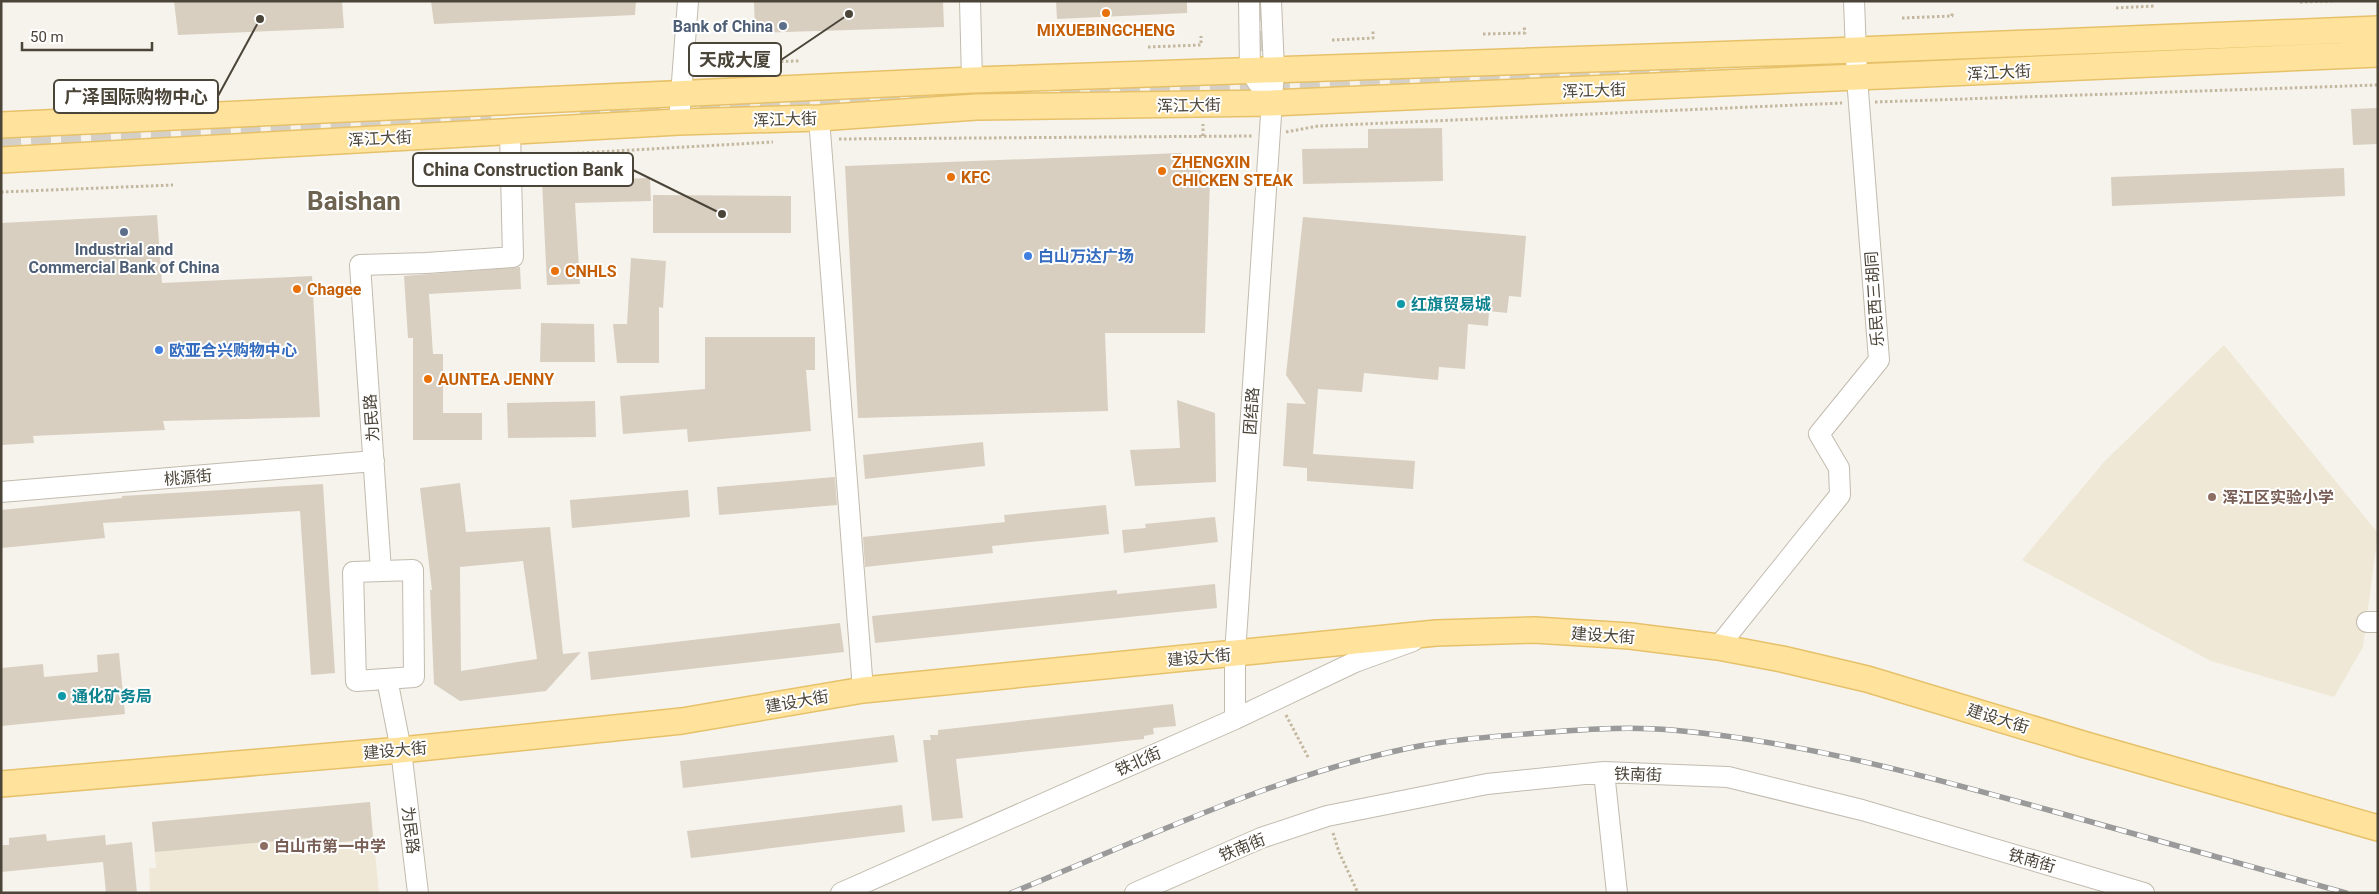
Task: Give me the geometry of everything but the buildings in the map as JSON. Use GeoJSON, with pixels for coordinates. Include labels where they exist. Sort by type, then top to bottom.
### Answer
{"type":"FeatureCollection","features":[{"type":"Feature","properties":{"kind":"main road","name":"浑江大街"},"geometry":{"type":"LineString","coordinates":[[1,125],[681,95],[972,80],[1857,50],[2378,29]]}},
{"type":"Feature","properties":{"kind":"main road","name":"浑江大街"},"geometry":{"type":"LineString","coordinates":[[1,160],[679,122],[820,128],[976,107],[1271,103],[2378,54]]}},
{"type":"Feature","properties":{"kind":"main road","name":"建设大街"},"geometry":{"type":"LineString","coordinates":[[1,784],[401,750],[682,721],[863,690],[1436,633],[1535,630],[1630,636],[1718,647],[1867,678],[2086,745],[2378,828]]}},
{"type":"Feature","properties":{"kind":"street"},"geometry":{"type":"LineString","coordinates":[[679,122],[688,1]]}},
{"type":"Feature","properties":{"kind":"street"},"geometry":{"type":"LineString","coordinates":[[970,1],[972,80]]}},
{"type":"Feature","properties":{"kind":"street","name":"团结路"},"geometry":{"type":"LineString","coordinates":[[1235,720],[1235,654],[1271,103],[1262,70],[1249,1]]}},
{"type":"Feature","properties":{"kind":"street","name":"团结路"},"geometry":{"type":"LineString","coordinates":[[1262,70],[1271,1]]}},
{"type":"Feature","properties":{"kind":"street","name":"乐民西三胡同"},"geometry":{"type":"LineString","coordinates":[[1718,647],[1840,495],[1839,468],[1819,434],[1879,360],[1857,78],[1854,1]]}},
{"type":"Feature","properties":{"kind":"street"},"geometry":{"type":"LineString","coordinates":[[820,128],[863,690]]}},
{"type":"Feature","properties":{"kind":"street"},"geometry":{"type":"LineString","coordinates":[[510,131],[511,157]]}},
{"type":"Feature","properties":{"kind":"street","name":"为民路"},"geometry":{"type":"LineString","coordinates":[[381,571],[360,265],[513,257],[511,157]]}},
{"type":"Feature","properties":{"kind":"street","name":"桃源街"},"geometry":{"type":"LineString","coordinates":[[1,492],[374,461]]}},
{"type":"Feature","properties":{"kind":"street"},"geometry":{"type":"LineString","coordinates":[[413,570],[414,677],[356,681],[353,572],[381,571],[413,570]]}},
{"type":"Feature","properties":{"kind":"street","name":"铁北街"},"geometry":{"type":"LineString","coordinates":[[841,893],[1235,720],[1354,662],[1436,633]]}},
{"type":"Feature","properties":{"kind":"street","name":"为民路"},"geometry":{"type":"LineString","coordinates":[[387,679],[401,750],[418,893]]}},
{"type":"Feature","properties":{"kind":"street"},"geometry":{"type":"LineString","coordinates":[[1604,772],[1617,893]]}},
{"type":"Feature","properties":{"kind":"street","name":"铁南街"},"geometry":{"type":"LineString","coordinates":[[1135,893],[1261,838],[1327,816],[1487,784],[1604,772],[1728,777],[1862,810],[2144,893]]}},
{"type":"Feature","properties":{"kind":"path"},"geometry":{"type":"LineString","coordinates":[[2300,2],[2332,1]]}},
{"type":"Feature","properties":{"kind":"path"},"geometry":{"type":"LineString","coordinates":[[2116,8],[2154,6],[2154,4]]}},
{"type":"Feature","properties":{"kind":"path"},"geometry":{"type":"LineString","coordinates":[[1902,18],[1952,16],[1952,12]]}},
{"type":"Feature","properties":{"kind":"path"},"geometry":{"type":"LineString","coordinates":[[1483,34],[1525,32],[1524,26]]}},
{"type":"Feature","properties":{"kind":"path"},"geometry":{"type":"LineString","coordinates":[[1332,40],[1374,38],[1373,30]]}},
{"type":"Feature","properties":{"kind":"path"},"geometry":{"type":"LineString","coordinates":[[1148,47],[1201,45],[1201,36]]}},
{"type":"Feature","properties":{"kind":"path"},"geometry":{"type":"LineString","coordinates":[[750,57],[751,62],[799,60]]}},
{"type":"Feature","properties":{"kind":"path"},"geometry":{"type":"LineString","coordinates":[[70,90],[122,89],[122,82]]}},
{"type":"Feature","properties":{"kind":"path"},"geometry":{"type":"LineString","coordinates":[[820,128],[1269,136],[1318,126],[1859,103],[2378,85]]}},
{"type":"Feature","properties":{"kind":"path"},"geometry":{"type":"LineString","coordinates":[[511,157],[782,142]]}},
{"type":"Feature","properties":{"kind":"path"},"geometry":{"type":"LineString","coordinates":[[1,192],[174,185]]}},
{"type":"Feature","properties":{"kind":"path"},"geometry":{"type":"LineString","coordinates":[[1278,699],[1309,760]]}},
{"type":"Feature","properties":{"kind":"path"},"geometry":{"type":"LineString","coordinates":[[1327,816],[1339,852],[1358,893]]}},
{"type":"Feature","properties":{"kind":"shaded area","name":"浑江区实验小学"},"geometry":{"type":"Polygon","coordinates":[[[2224,345],[2378,533],[2363,647],[2334,697],[2211,661],[2022,560],[2104,462],[2224,345]]]}},
{"type":"Feature","properties":{"kind":"shaded area","name":"白山市第一中学"},"geometry":{"type":"Polygon","coordinates":[[[370,802],[379,893],[150,893],[149,868],[156,868],[152,822],[370,802]]]}},
{"type":"Feature","properties":{"kind":"tunnel"},"geometry":{"type":"LineString","coordinates":[[1260,1],[1264,84]]}},
{"type":"Feature","properties":{"kind":"tunnel"},"geometry":{"type":"LineString","coordinates":[[1060,94],[1705,67]]}},
{"type":"Feature","properties":{"kind":"tunnel"},"geometry":{"type":"LineString","coordinates":[[580,110],[941,98]]}},
{"type":"Feature","properties":{"kind":"tunnel"},"geometry":{"type":"LineString","coordinates":[[1,141],[491,115]]}},
{"type":"Feature","properties":{"kind":"railway"},"geometry":{"type":"LineString","coordinates":[[1011,893],[1207,812],[1307,775],[1358,760],[1409,748],[1467,739],[1617,728],[1672,730],[1719,735],[1767,742],[1860,761],[1999,796],[2346,893]]}},
{"type":"Feature","properties":{"kind":"place","name":"MIXUEBINGCHENG"},"geometry":{"type":"Point","coordinates":[1106,13]}},
{"type":"Feature","properties":{"kind":"place","name":"天成大厦"},"geometry":{"type":"Point","coordinates":[849,14]}},
{"type":"Feature","properties":{"kind":"place","name":"广泽国际购物中心"},"geometry":{"type":"Point","coordinates":[260,19]}},
{"type":"Feature","properties":{"kind":"place","name":"Bank of China"},"geometry":{"type":"Point","coordinates":[783,26]}},
{"type":"Feature","properties":{"kind":"place","name":"ZHENGXIN CHICKEN STEAK"},"geometry":{"type":"Point","coordinates":[1162,171]}},
{"type":"Feature","properties":{"kind":"place","name":"KFC"},"geometry":{"type":"Point","coordinates":[951,177]}},
{"type":"Feature","properties":{"kind":"place","name":"China Construction Bank"},"geometry":{"type":"Point","coordinates":[722,214]}},
{"type":"Feature","properties":{"kind":"place","name":"Industrial and Commercial Bank of China"},"geometry":{"type":"Point","coordinates":[124,232]}},
{"type":"Feature","properties":{"kind":"place","name":"白山万达广场"},"geometry":{"type":"Point","coordinates":[1028,256]}},
{"type":"Feature","properties":{"kind":"place","name":"CNHLS"},"geometry":{"type":"Point","coordinates":[555,271]}},
{"type":"Feature","properties":{"kind":"place","name":"Chagee"},"geometry":{"type":"Point","coordinates":[297,289]}},
{"type":"Feature","properties":{"kind":"place","name":"红旗贸易城"},"geometry":{"type":"Point","coordinates":[1401,304]}},
{"type":"Feature","properties":{"kind":"place","name":"欧亚合兴购物中心"},"geometry":{"type":"Point","coordinates":[159,350]}},
{"type":"Feature","properties":{"kind":"place","name":"AUNTEA JENNY"},"geometry":{"type":"Point","coordinates":[428,379]}},
{"type":"Feature","properties":{"kind":"place","name":"浑江区实验小学"},"geometry":{"type":"Point","coordinates":[2212,497]}},
{"type":"Feature","properties":{"kind":"place","name":"通化矿务局"},"geometry":{"type":"Point","coordinates":[62,696]}},
{"type":"Feature","properties":{"kind":"place","name":"白山市第一中学"},"geometry":{"type":"Point","coordinates":[264,846]}},
{"type":"Feature","properties":{"kind":"district","name":"Baishan"},"geometry":{"type":"Point","coordinates":[354,201]}}]}
